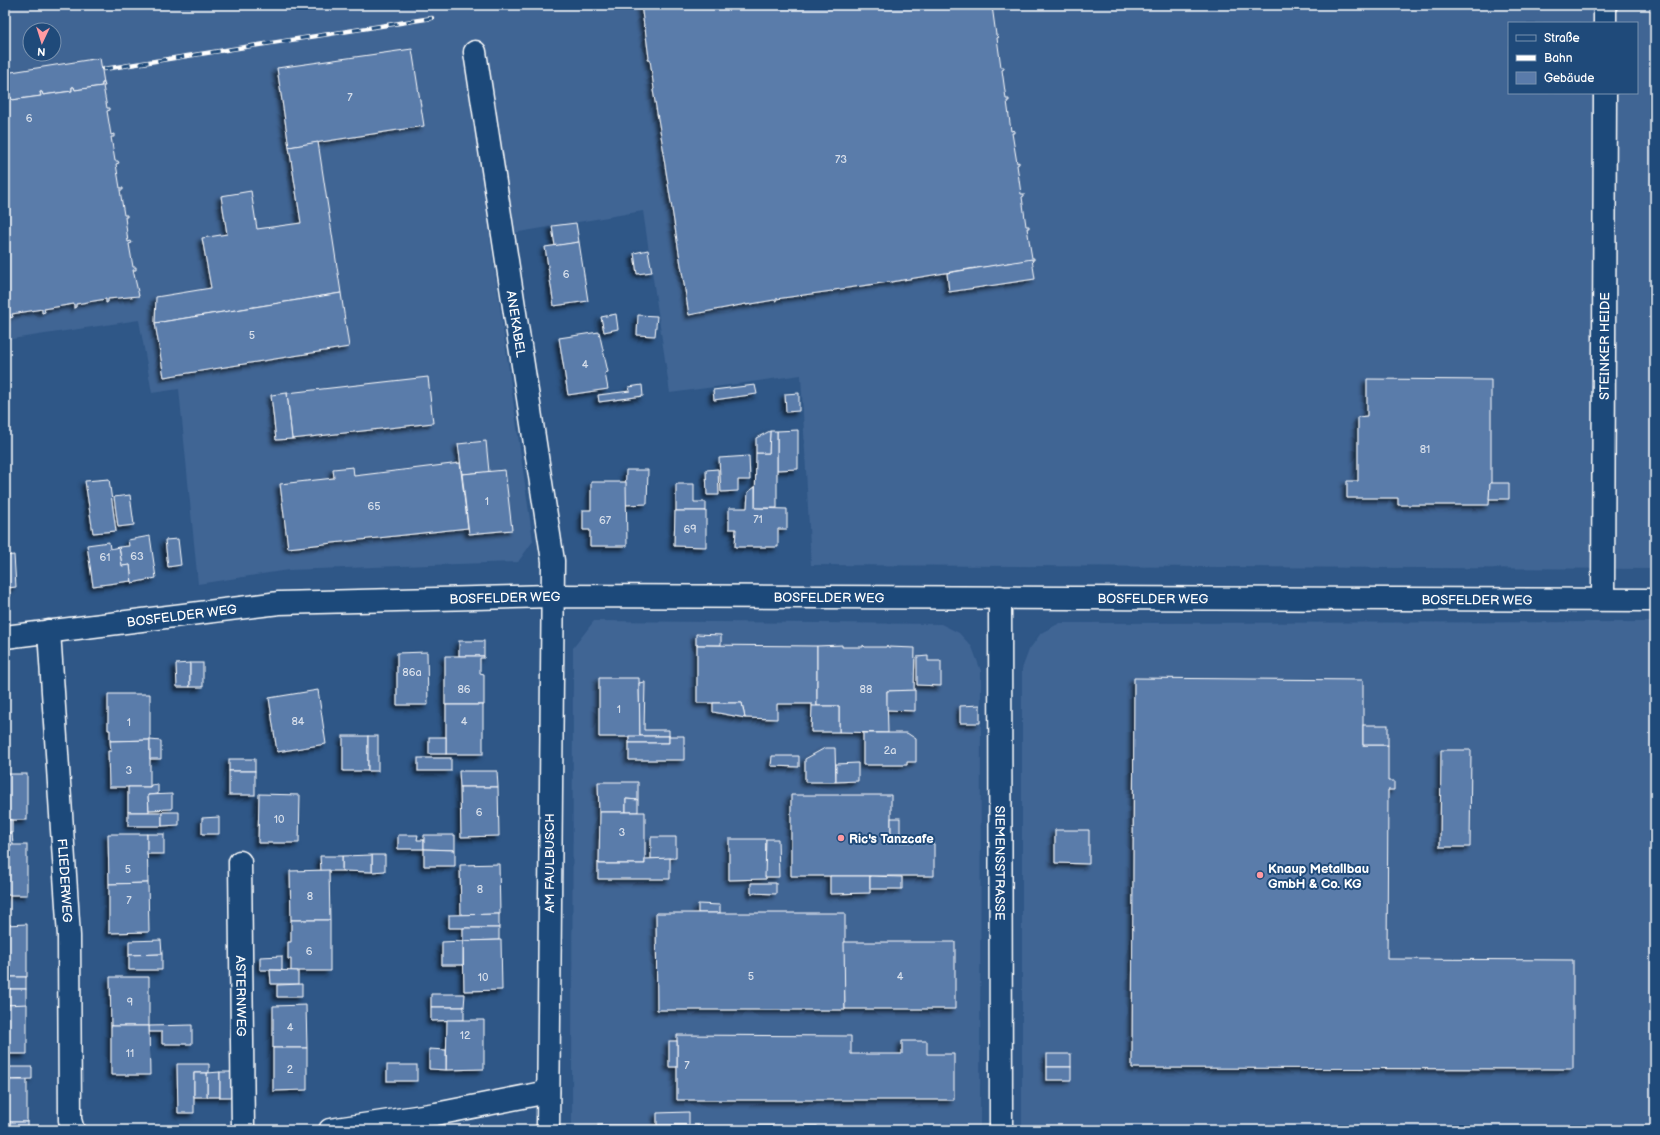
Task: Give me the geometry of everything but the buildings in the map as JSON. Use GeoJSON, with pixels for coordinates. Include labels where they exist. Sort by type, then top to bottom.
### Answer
{"type":"FeatureCollection","features":[{"type":"Feature","properties":{"kind":"street"},"geometry":{"type":"LineString","coordinates":[[1605,5],[1605,22]]}},
{"type":"Feature","properties":{"kind":"street","name":"ANEKABEL"},"geometry":{"type":"LineString","coordinates":[[475,52],[553,561],[551,596]]}},
{"type":"Feature","properties":{"kind":"street","name":"STEINKER HEIDE"},"geometry":{"type":"LineString","coordinates":[[1603,599],[1605,94]]}},
{"type":"Feature","properties":{"kind":"street","name":"BOSFELDER WEG"},"geometry":{"type":"LineString","coordinates":[[5,637],[279,603],[551,596],[1655,600]]}},
{"type":"Feature","properties":{"kind":"street","name":"AM FAULBUSCH"},"geometry":{"type":"LineString","coordinates":[[548,1130],[551,596]]}},
{"type":"Feature","properties":{"kind":"street","name":"SIEMENSSTRASSE"},"geometry":{"type":"LineString","coordinates":[[1000,597],[1000,1130]]}},
{"type":"Feature","properties":{"kind":"street","name":"FLIEDERWEG"},"geometry":{"type":"LineString","coordinates":[[49,631],[69,936],[70,1120],[74,1130]]}},
{"type":"Feature","properties":{"kind":"street","name":"ASTERNWEG"},"geometry":{"type":"LineString","coordinates":[[240,862],[243,1130]]}},
{"type":"Feature","properties":{"kind":"street"},"geometry":{"type":"LineString","coordinates":[[330,1130],[436,1114],[548,1092]]}},
{"type":"Feature","properties":{"kind":"shaded area"},"geometry":{"type":"Polygon","coordinates":[[[5,5],[1655,5],[1655,569],[811,565],[801,375],[670,393],[643,211],[490,237],[533,541],[518,562],[288,570],[198,584],[179,389],[152,393],[139,320],[5,340],[5,5]]]}},
{"type":"Feature","properties":{"kind":"shaded area"},"geometry":{"type":"Polygon","coordinates":[[[594,621],[941,624],[959,633],[972,647],[981,671],[980,1130],[572,1130],[573,648],[594,621]]]}},
{"type":"Feature","properties":{"kind":"shaded area"},"geometry":{"type":"Polygon","coordinates":[[[1655,622],[1655,1130],[1022,1130],[1022,669],[1029,650],[1041,633],[1060,623],[1655,622]]]}},
{"type":"Feature","properties":{"kind":"railway"},"geometry":{"type":"LineString","coordinates":[[104,69],[432,18]]}},
{"type":"Feature","properties":{"kind":"place","name":"Ric's Tanzcafe"},"geometry":{"type":"Point","coordinates":[841,838]}},
{"type":"Feature","properties":{"kind":"place","name":"Knaup Metallbau GmbH & Co. KG"},"geometry":{"type":"Point","coordinates":[1260,875]}}]}
